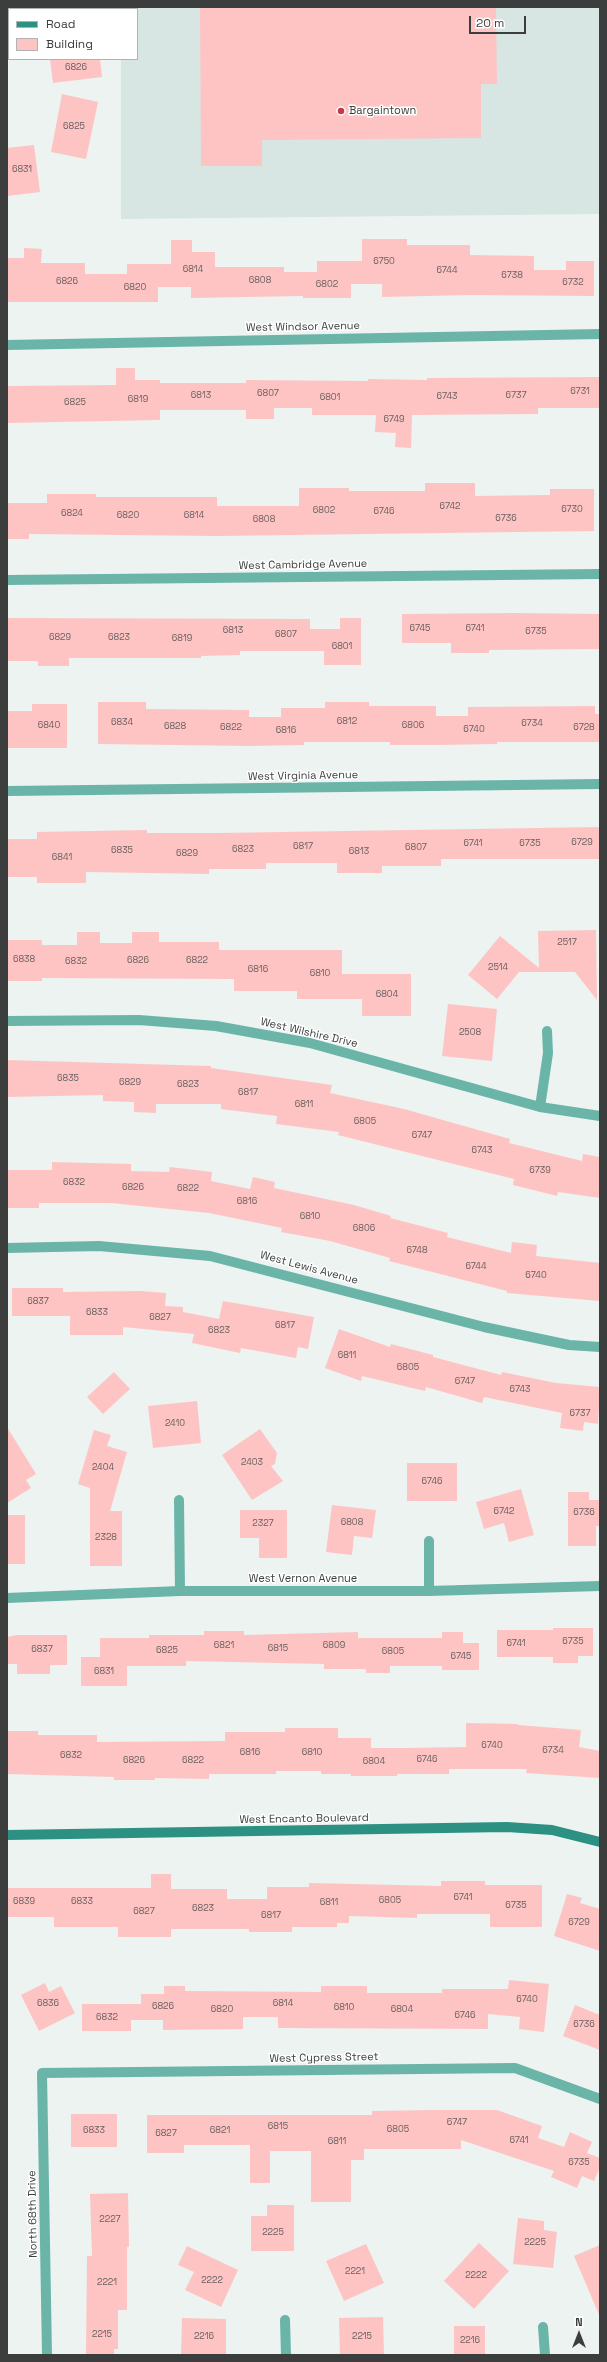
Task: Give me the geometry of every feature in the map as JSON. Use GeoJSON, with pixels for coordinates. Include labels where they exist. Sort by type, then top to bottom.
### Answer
{"type":"FeatureCollection","features":[{"type":"Feature","properties":{"kind":"street","name":"West Windsor Avenue"},"geometry":{"type":"LineString","coordinates":[[7,344],[600,334]]}},
{"type":"Feature","properties":{"kind":"street","name":"West Cambridge Avenue"},"geometry":{"type":"LineString","coordinates":[[7,580],[600,574]]}},
{"type":"Feature","properties":{"kind":"street","name":"West Virginia Avenue"},"geometry":{"type":"LineString","coordinates":[[7,791],[600,784]]}},
{"type":"Feature","properties":{"kind":"street","name":"West Wilshire Drive"},"geometry":{"type":"LineString","coordinates":[[7,1021],[139,1020],[216,1026],[310,1043],[540,1106],[600,1116]]}},
{"type":"Feature","properties":{"kind":"street"},"geometry":{"type":"LineString","coordinates":[[540,1106],[548,1053],[547,1031]]}},
{"type":"Feature","properties":{"kind":"street","name":"West Lewis Avenue"},"geometry":{"type":"LineString","coordinates":[[7,1248],[99,1246],[210,1256],[484,1327],[569,1345],[600,1347]]}},
{"type":"Feature","properties":{"kind":"street"},"geometry":{"type":"LineString","coordinates":[[179,1500],[180,1591]]}},
{"type":"Feature","properties":{"kind":"street"},"geometry":{"type":"LineString","coordinates":[[429,1541],[429,1591]]}},
{"type":"Feature","properties":{"kind":"street","name":"West Vernon Avenue"},"geometry":{"type":"LineString","coordinates":[[7,1598],[180,1591],[429,1591],[600,1586]]}},
{"type":"Feature","properties":{"kind":"street","name":"West Encanto Boulevard"},"geometry":{"type":"LineString","coordinates":[[7,1835],[507,1827],[552,1830],[600,1842]]}},
{"type":"Feature","properties":{"kind":"street","name":"West Cypress Street"},"geometry":{"type":"LineString","coordinates":[[42,2073],[515,2068],[600,2099]]}},
{"type":"Feature","properties":{"kind":"street","name":"North 68th Drive"},"geometry":{"type":"LineString","coordinates":[[42,2073],[47,2355]]}},
{"type":"Feature","properties":{"kind":"street"},"geometry":{"type":"LineString","coordinates":[[285,2320],[286,2355]]}},
{"type":"Feature","properties":{"kind":"street"},"geometry":{"type":"LineString","coordinates":[[543,2327],[545,2355]]}},
{"type":"Feature","properties":{"kind":"shaded area"},"geometry":{"type":"Polygon","coordinates":[[[600,7],[600,214],[121,219],[121,60],[138,60],[138,8],[121,8],[600,7]]]}},
{"type":"Feature","properties":{"kind":"building","name":"Bargaintown"},"geometry":{"type":"Polygon","coordinates":[[[200,7],[496,7],[497,84],[481,84],[481,138],[262,140],[262,166],[201,166],[200,7]]]}},
{"type":"Feature","properties":{"kind":"building"},"geometry":{"type":"Polygon","coordinates":[[[50,60],[100,60],[102,77],[53,83],[50,60]]]}},
{"type":"Feature","properties":{"kind":"building"},"geometry":{"type":"Polygon","coordinates":[[[62,94],[98,102],[86,159],[51,152],[62,94]]]}},
{"type":"Feature","properties":{"kind":"building"},"geometry":{"type":"Polygon","coordinates":[[[34,145],[40,192],[7,196],[7,148],[34,145]]]}},
{"type":"Feature","properties":{"kind":"building"},"geometry":{"type":"Polygon","coordinates":[[[362,239],[407,239],[407,245],[470,245],[470,255],[534,256],[534,270],[566,270],[566,261],[594,261],[594,296],[470,295],[382,297],[382,284],[351,284],[351,298],[303,298],[303,296],[191,298],[191,287],[158,287],[158,302],[7,302],[7,258],[24,258],[24,248],[42,249],[41,263],[85,263],[85,274],[127,274],[127,264],[171,264],[171,240],[192,240],[192,252],[215,252],[215,267],[284,267],[284,272],[317,272],[317,261],[362,261],[362,239]]]}},
{"type":"Feature","properties":{"kind":"building"},"geometry":{"type":"Polygon","coordinates":[[[116,368],[135,368],[135,380],[160,380],[160,383],[246,383],[246,380],[368,381],[368,379],[427,380],[427,378],[600,377],[600,408],[538,408],[538,414],[412,415],[411,448],[395,447],[396,433],[375,432],[376,415],[312,415],[312,408],[274,408],[274,419],[246,419],[246,410],[160,410],[160,420],[7,423],[7,386],[116,385],[116,368]]]}},
{"type":"Feature","properties":{"kind":"building"},"geometry":{"type":"Polygon","coordinates":[[[425,483],[475,483],[475,496],[550,495],[550,489],[594,489],[594,531],[217,536],[29,534],[29,539],[7,539],[7,503],[47,503],[47,494],[96,494],[96,497],[217,497],[217,506],[299,506],[299,488],[349,488],[349,491],[425,491],[425,483]]]}},
{"type":"Feature","properties":{"kind":"building"},"geometry":{"type":"Polygon","coordinates":[[[402,614],[600,614],[600,649],[489,650],[489,653],[451,653],[451,643],[402,643],[402,614]]]}},
{"type":"Feature","properties":{"kind":"building"},"geometry":{"type":"Polygon","coordinates":[[[7,618],[310,619],[310,629],[340,629],[340,618],[361,618],[361,665],[324,665],[324,651],[240,651],[240,655],[201,656],[201,658],[69,658],[69,666],[38,666],[38,661],[7,661],[7,618]]]}},
{"type":"Feature","properties":{"kind":"building"},"geometry":{"type":"Polygon","coordinates":[[[98,702],[146,702],[146,709],[249,710],[249,717],[281,717],[281,708],[325,708],[325,702],[369,702],[369,706],[436,706],[436,716],[468,716],[468,707],[595,706],[595,714],[600,714],[600,742],[497,742],[497,744],[390,745],[390,742],[304,742],[304,745],[249,746],[98,744],[98,702]]]}},
{"type":"Feature","properties":{"kind":"building"},"geometry":{"type":"Polygon","coordinates":[[[32,704],[67,704],[67,748],[7,748],[7,711],[32,711],[32,704]]]}},
{"type":"Feature","properties":{"kind":"building"},"geometry":{"type":"Polygon","coordinates":[[[600,827],[600,859],[441,859],[441,866],[382,866],[382,873],[337,873],[337,863],[266,863],[266,869],[209,869],[209,874],[86,872],[86,883],[37,883],[37,877],[7,877],[7,839],[37,839],[37,832],[147,830],[147,833],[219,833],[600,827]]]}},
{"type":"Feature","properties":{"kind":"building"},"geometry":{"type":"Polygon","coordinates":[[[596,930],[597,1000],[575,972],[519,972],[497,999],[468,975],[500,936],[539,968],[538,931],[596,930]]]}},
{"type":"Feature","properties":{"kind":"building"},"geometry":{"type":"Polygon","coordinates":[[[77,932],[100,932],[100,943],[132,943],[132,932],[159,932],[159,942],[219,942],[219,950],[342,950],[342,974],[411,974],[411,1016],[362,1016],[362,999],[297,999],[297,991],[234,991],[234,979],[42,978],[42,981],[7,981],[7,940],[42,940],[42,945],[77,945],[77,932]]]}},
{"type":"Feature","properties":{"kind":"building"},"geometry":{"type":"Polygon","coordinates":[[[448,1004],[497,1009],[492,1061],[442,1056],[448,1004]]]}},
{"type":"Feature","properties":{"kind":"building"},"geometry":{"type":"Polygon","coordinates":[[[7,1060],[211,1066],[211,1068],[332,1085],[330,1093],[404,1109],[510,1139],[509,1143],[582,1161],[583,1154],[600,1157],[600,1198],[558,1192],[557,1196],[513,1185],[514,1179],[338,1135],[339,1132],[276,1124],[277,1116],[221,1109],[221,1104],[156,1104],[156,1113],[134,1112],[134,1102],[103,1101],[103,1095],[7,1097],[7,1060]]]}},
{"type":"Feature","properties":{"kind":"building"},"geometry":{"type":"Polygon","coordinates":[[[52,1162],[131,1164],[131,1171],[169,1172],[170,1167],[212,1172],[211,1181],[250,1189],[253,1177],[275,1182],[274,1188],[354,1205],[391,1216],[390,1218],[448,1233],[447,1237],[511,1253],[512,1242],[537,1245],[536,1256],[600,1263],[600,1301],[507,1293],[507,1291],[389,1261],[390,1258],[330,1241],[281,1232],[282,1228],[209,1213],[111,1203],[39,1203],[39,1208],[7,1208],[7,1170],[52,1170],[52,1162]]]}},
{"type":"Feature","properties":{"kind":"building"},"geometry":{"type":"Polygon","coordinates":[[[12,1288],[63,1288],[63,1292],[141,1291],[166,1293],[165,1306],[183,1307],[183,1312],[219,1319],[223,1301],[314,1317],[308,1349],[298,1347],[296,1358],[241,1348],[240,1353],[192,1343],[194,1334],[123,1327],[123,1335],[70,1335],[70,1316],[12,1316],[12,1288]]]}},
{"type":"Feature","properties":{"kind":"building"},"geometry":{"type":"Polygon","coordinates":[[[339,1329],[390,1347],[391,1344],[501,1375],[502,1372],[556,1383],[600,1387],[598,1424],[584,1422],[583,1431],[560,1428],[562,1413],[484,1397],[482,1403],[426,1387],[425,1391],[362,1376],[361,1381],[325,1368],[339,1329]]]}},
{"type":"Feature","properties":{"kind":"building"},"geometry":{"type":"Polygon","coordinates":[[[114,1372],[130,1389],[103,1414],[87,1397],[114,1372]]]}},
{"type":"Feature","properties":{"kind":"building"},"geometry":{"type":"Polygon","coordinates":[[[197,1401],[201,1443],[153,1448],[148,1406],[197,1401]]]}},
{"type":"Feature","properties":{"kind":"building"},"geometry":{"type":"Polygon","coordinates":[[[7,1427],[36,1474],[26,1480],[31,1488],[7,1503],[7,1427]]]}},
{"type":"Feature","properties":{"kind":"building"},"geometry":{"type":"Polygon","coordinates":[[[260,1429],[277,1453],[275,1464],[271,1466],[283,1481],[252,1500],[222,1455],[260,1429]]]}},
{"type":"Feature","properties":{"kind":"building"},"geometry":{"type":"Polygon","coordinates":[[[94,1430],[111,1435],[107,1446],[127,1452],[110,1511],[122,1511],[122,1566],[90,1566],[90,1488],[78,1484],[94,1430]]]}},
{"type":"Feature","properties":{"kind":"building"},"geometry":{"type":"Polygon","coordinates":[[[407,1463],[457,1463],[457,1501],[407,1501],[407,1463]]]}},
{"type":"Feature","properties":{"kind":"building"},"geometry":{"type":"Polygon","coordinates":[[[521,1489],[534,1535],[509,1542],[504,1523],[484,1529],[476,1502],[521,1489]]]}},
{"type":"Feature","properties":{"kind":"building"},"geometry":{"type":"Polygon","coordinates":[[[568,1492],[589,1492],[589,1500],[600,1500],[600,1526],[596,1526],[596,1546],[568,1546],[568,1492]]]}},
{"type":"Feature","properties":{"kind":"building"},"geometry":{"type":"Polygon","coordinates":[[[332,1505],[376,1510],[372,1538],[354,1536],[352,1555],[326,1552],[332,1505]]]}},
{"type":"Feature","properties":{"kind":"building"},"geometry":{"type":"Polygon","coordinates":[[[240,1510],[287,1510],[287,1558],[259,1558],[259,1538],[240,1538],[240,1510]]]}},
{"type":"Feature","properties":{"kind":"building"},"geometry":{"type":"Polygon","coordinates":[[[7,1515],[25,1515],[25,1564],[7,1564],[7,1515]]]}},
{"type":"Feature","properties":{"kind":"building"},"geometry":{"type":"Polygon","coordinates":[[[553,1628],[593,1628],[593,1656],[578,1656],[578,1663],[553,1663],[553,1657],[497,1657],[497,1630],[553,1630],[553,1628]]]}},
{"type":"Feature","properties":{"kind":"building"},"geometry":{"type":"Polygon","coordinates":[[[204,1631],[244,1631],[244,1635],[358,1632],[358,1638],[442,1638],[442,1632],[463,1632],[463,1643],[479,1643],[479,1670],[442,1670],[442,1666],[390,1666],[390,1673],[366,1673],[366,1669],[324,1669],[324,1664],[186,1661],[186,1666],[127,1666],[127,1686],[81,1686],[81,1657],[100,1657],[100,1638],[149,1638],[149,1635],[204,1635],[204,1631]]]}},
{"type":"Feature","properties":{"kind":"building"},"geometry":{"type":"Polygon","coordinates":[[[17,1635],[67,1635],[67,1665],[50,1665],[50,1674],[17,1674],[17,1664],[7,1664],[7,1637],[17,1635]]]}},
{"type":"Feature","properties":{"kind":"building"},"geometry":{"type":"Polygon","coordinates":[[[466,1723],[518,1724],[581,1730],[579,1747],[600,1751],[600,1778],[526,1773],[527,1769],[449,1769],[449,1774],[397,1774],[397,1776],[351,1776],[351,1774],[321,1774],[321,1771],[276,1771],[276,1774],[209,1774],[209,1779],[155,1778],[155,1780],[114,1780],[114,1777],[7,1774],[7,1731],[38,1731],[38,1735],[97,1735],[97,1742],[225,1741],[225,1732],[285,1732],[285,1728],[338,1728],[338,1738],[371,1738],[371,1748],[466,1747],[466,1723]]]}},
{"type":"Feature","properties":{"kind":"building"},"geometry":{"type":"Polygon","coordinates":[[[151,1874],[171,1874],[171,1889],[227,1889],[227,1899],[267,1899],[267,1887],[309,1887],[309,1883],[441,1886],[441,1881],[485,1881],[485,1885],[542,1885],[542,1927],[490,1927],[490,1914],[417,1914],[417,1918],[349,1916],[349,1923],[337,1923],[337,1927],[292,1927],[292,1932],[249,1932],[249,1929],[171,1929],[171,1937],[118,1937],[118,1927],[54,1927],[54,1917],[7,1917],[7,1888],[151,1888],[151,1874]]]}},
{"type":"Feature","properties":{"kind":"building"},"geometry":{"type":"Polygon","coordinates":[[[567,1894],[582,1898],[580,1903],[600,1909],[600,1951],[554,1936],[567,1894]]]}},
{"type":"Feature","properties":{"kind":"building"},"geometry":{"type":"Polygon","coordinates":[[[509,1980],[549,1984],[544,2032],[519,2029],[520,2017],[488,2014],[488,2029],[278,2028],[278,2017],[243,2017],[243,2029],[163,2030],[163,2020],[131,2020],[131,2031],[82,2031],[82,2004],[141,2004],[141,1994],[164,1994],[164,1986],[185,1986],[185,1991],[321,1992],[321,1986],[367,1986],[367,1993],[442,1993],[442,1989],[508,1989],[509,1980]]]}},
{"type":"Feature","properties":{"kind":"building"},"geometry":{"type":"Polygon","coordinates":[[[45,1983],[49,1992],[61,1986],[75,2013],[39,2031],[21,1995],[45,1983]]]}},
{"type":"Feature","properties":{"kind":"building"},"geometry":{"type":"Polygon","coordinates":[[[575,2005],[600,2015],[600,2050],[563,2036],[575,2005]]]}},
{"type":"Feature","properties":{"kind":"building"},"geometry":{"type":"Polygon","coordinates":[[[497,2110],[542,2126],[538,2138],[564,2147],[570,2132],[592,2142],[587,2153],[600,2158],[600,2167],[594,2181],[582,2176],[577,2188],[551,2177],[554,2171],[461,2140],[461,2149],[364,2149],[364,2160],[351,2160],[351,2202],[311,2202],[311,2151],[270,2151],[270,2183],[250,2183],[250,2145],[184,2145],[184,2153],[147,2153],[147,2115],[372,2115],[372,2111],[497,2110]]]}},
{"type":"Feature","properties":{"kind":"building"},"geometry":{"type":"Polygon","coordinates":[[[71,2114],[117,2114],[117,2147],[71,2147],[71,2114]]]}},
{"type":"Feature","properties":{"kind":"building"},"geometry":{"type":"Polygon","coordinates":[[[128,2193],[129,2247],[127,2247],[127,2310],[118,2310],[118,2349],[114,2349],[114,2355],[86,2355],[87,2256],[92,2256],[90,2194],[128,2193]]]}},
{"type":"Feature","properties":{"kind":"building"},"geometry":{"type":"Polygon","coordinates":[[[267,2205],[294,2205],[294,2251],[251,2251],[251,2216],[267,2216],[267,2205]]]}},
{"type":"Feature","properties":{"kind":"building"},"geometry":{"type":"Polygon","coordinates":[[[518,2218],[544,2221],[544,2230],[557,2232],[553,2268],[513,2264],[518,2218]]]}},
{"type":"Feature","properties":{"kind":"building"},"geometry":{"type":"Polygon","coordinates":[[[479,2243],[509,2271],[474,2309],[444,2281],[479,2243]]]}},
{"type":"Feature","properties":{"kind":"building"},"geometry":{"type":"Polygon","coordinates":[[[366,2244],[384,2283],[344,2301],[326,2261],[366,2244]]]}},
{"type":"Feature","properties":{"kind":"building"},"geometry":{"type":"Polygon","coordinates":[[[600,2245],[600,2317],[574,2256],[600,2245]]]}},
{"type":"Feature","properties":{"kind":"building"},"geometry":{"type":"Polygon","coordinates":[[[187,2246],[238,2270],[221,2307],[185,2290],[194,2272],[178,2265],[187,2246]]]}},
{"type":"Feature","properties":{"kind":"building"},"geometry":{"type":"Polygon","coordinates":[[[383,2317],[384,2355],[340,2355],[339,2318],[383,2317]]]}},
{"type":"Feature","properties":{"kind":"building"},"geometry":{"type":"Polygon","coordinates":[[[182,2318],[226,2319],[226,2355],[181,2355],[182,2318]]]}},
{"type":"Feature","properties":{"kind":"building"},"geometry":{"type":"Polygon","coordinates":[[[454,2326],[485,2326],[485,2355],[454,2355],[454,2326]]]}},
{"type":"Feature","properties":{"kind":"place","name":"Bargaintown"},"geometry":{"type":"Point","coordinates":[341,111]}}]}
